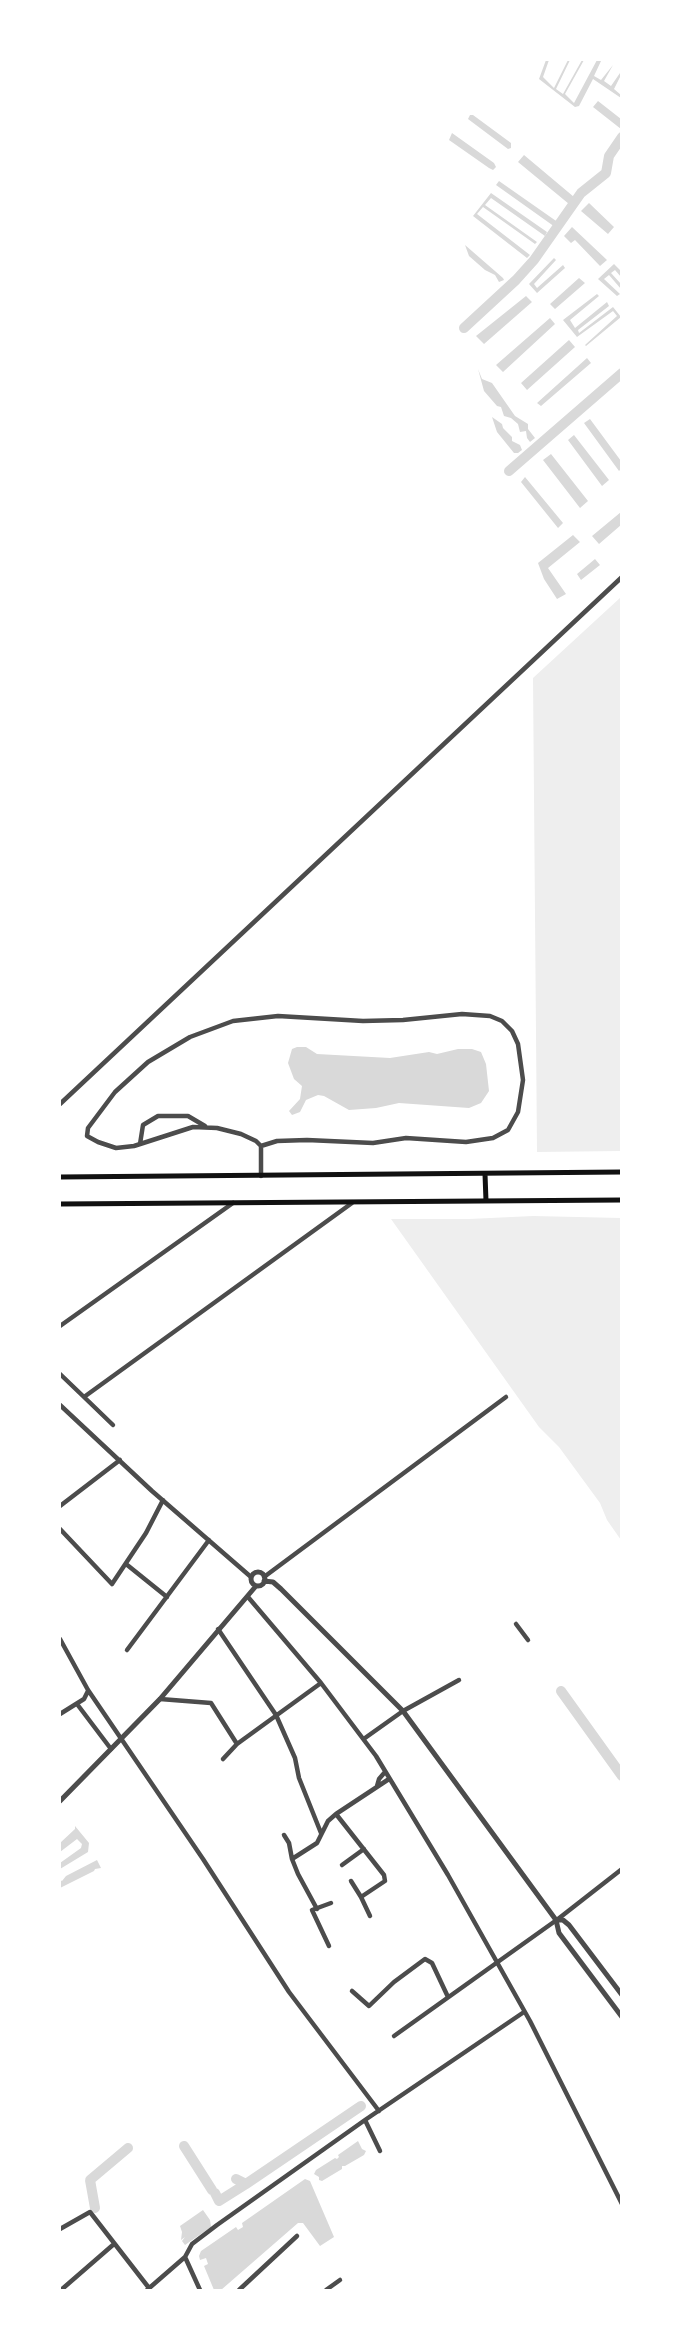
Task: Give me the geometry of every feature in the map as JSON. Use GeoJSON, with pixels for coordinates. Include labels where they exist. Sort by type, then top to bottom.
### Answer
{"type":"FeatureCollection","features":[{"type":"Feature","properties":{"kind":"main road"},"geometry":{"type":"LineString","coordinates":[[60,1177],[621,1172]]}},
{"type":"Feature","properties":{"kind":"main road"},"geometry":{"type":"LineString","coordinates":[[485,1174],[486,1201]]}},
{"type":"Feature","properties":{"kind":"main road"},"geometry":{"type":"LineString","coordinates":[[60,1204],[621,1200]]}},
{"type":"Feature","properties":{"kind":"street"},"geometry":{"type":"LineString","coordinates":[[60,1104],[621,577]]}},
{"type":"Feature","properties":{"kind":"street"},"geometry":{"type":"LineString","coordinates":[[261,1146],[276,1141],[373,1143],[406,1138],[466,1142],[493,1138],[508,1130],[518,1112],[523,1080],[518,1044],[512,1031],[502,1021],[490,1016],[462,1014],[390,1021],[278,1016],[233,1021],[190,1037],[148,1062],[115,1092],[88,1128],[87,1136],[116,1148],[141,1144],[193,1126],[241,1134],[261,1146],[261,1176]]}},
{"type":"Feature","properties":{"kind":"street"},"geometry":{"type":"LineString","coordinates":[[141,1144],[143,1125],[158,1116],[188,1116],[205,1126]]}},
{"type":"Feature","properties":{"kind":"street"},"geometry":{"type":"LineString","coordinates":[[60,1326],[130,1273],[234,1202]]}},
{"type":"Feature","properties":{"kind":"street"},"geometry":{"type":"LineString","coordinates":[[84,1397],[353,1202]]}},
{"type":"Feature","properties":{"kind":"street"},"geometry":{"type":"LineString","coordinates":[[74,1307],[78,1313]]}},
{"type":"Feature","properties":{"kind":"street"},"geometry":{"type":"LineString","coordinates":[[60,1374],[113,1425]]}},
{"type":"Feature","properties":{"kind":"street"},"geometry":{"type":"LineString","coordinates":[[60,1801],[160,1699],[256,1586],[260,1586],[264,1579],[506,1397]]}},
{"type":"Feature","properties":{"kind":"street"},"geometry":{"type":"LineString","coordinates":[[60,1405],[251,1577],[251,1582],[256,1586]]}},
{"type":"Feature","properties":{"kind":"street"},"geometry":{"type":"LineString","coordinates":[[60,1506],[120,1460]]}},
{"type":"Feature","properties":{"kind":"street"},"geometry":{"type":"LineString","coordinates":[[60,1529],[112,1584],[146,1533],[163,1500]]}},
{"type":"Feature","properties":{"kind":"street"},"geometry":{"type":"LineString","coordinates":[[127,1650],[209,1541]]}},
{"type":"Feature","properties":{"kind":"street"},"geometry":{"type":"LineString","coordinates":[[126,1564],[167,1597]]}},
{"type":"Feature","properties":{"kind":"street"},"geometry":{"type":"LineString","coordinates":[[251,1577],[258,1572],[264,1579],[275,1583],[403,1711],[556,1920],[559,1933],[621,2017]]}},
{"type":"Feature","properties":{"kind":"street"},"geometry":{"type":"LineString","coordinates":[[247,1597],[321,1683],[386,1772],[448,1875],[524,2012],[621,2204]]}},
{"type":"Feature","properties":{"kind":"street"},"geometry":{"type":"LineString","coordinates":[[516,1624],[527,1640]]}},
{"type":"Feature","properties":{"kind":"street"},"geometry":{"type":"LineString","coordinates":[[218,1629],[276,1715],[295,1758],[299,1779],[321,1833]]}},
{"type":"Feature","properties":{"kind":"street"},"geometry":{"type":"LineString","coordinates":[[60,1639],[88,1690],[289,1992],[379,2111]]}},
{"type":"Feature","properties":{"kind":"street"},"geometry":{"type":"LineString","coordinates":[[364,1739],[403,1711],[459,1680]]}},
{"type":"Feature","properties":{"kind":"street"},"geometry":{"type":"LineString","coordinates":[[223,1759],[237,1744],[321,1683]]}},
{"type":"Feature","properties":{"kind":"street"},"geometry":{"type":"LineString","coordinates":[[60,1714],[84,1699],[88,1690]]}},
{"type":"Feature","properties":{"kind":"street"},"geometry":{"type":"LineString","coordinates":[[160,1699],[211,1703],[237,1744]]}},
{"type":"Feature","properties":{"kind":"street"},"geometry":{"type":"LineString","coordinates":[[77,1704],[111,1749]]}},
{"type":"Feature","properties":{"kind":"street"},"geometry":{"type":"LineString","coordinates":[[292,1859],[317,1843],[328,1821],[377,1783],[386,1772]]}},
{"type":"Feature","properties":{"kind":"street"},"geometry":{"type":"LineString","coordinates":[[377,1783],[389,1779]]}},
{"type":"Feature","properties":{"kind":"street"},"geometry":{"type":"LineString","coordinates":[[336,1814],[384,1875],[385,1881],[360,1896]]}},
{"type":"Feature","properties":{"kind":"street"},"geometry":{"type":"LineString","coordinates":[[284,1835],[298,1874],[317,1909]]}},
{"type":"Feature","properties":{"kind":"street"},"geometry":{"type":"LineString","coordinates":[[342,1865],[364,1849]]}},
{"type":"Feature","properties":{"kind":"street"},"geometry":{"type":"LineString","coordinates":[[394,2036],[556,1920],[621,1869]]}},
{"type":"Feature","properties":{"kind":"street"},"geometry":{"type":"LineString","coordinates":[[351,1881],[370,1916]]}},
{"type":"Feature","properties":{"kind":"street"},"geometry":{"type":"LineString","coordinates":[[330,1946],[312,1910],[331,1903]]}},
{"type":"Feature","properties":{"kind":"street"},"geometry":{"type":"LineString","coordinates":[[556,1920],[563,1920],[569,1925],[621,1995]]}},
{"type":"Feature","properties":{"kind":"street"},"geometry":{"type":"LineString","coordinates":[[352,1991],[369,2006],[394,1982],[425,1959],[432,1963],[448,1997]]}},
{"type":"Feature","properties":{"kind":"street"},"geometry":{"type":"LineString","coordinates":[[60,2229],[90,2212],[148,2289],[186,2258],[192,2244],[365,2120],[524,2012]]}},
{"type":"Feature","properties":{"kind":"street"},"geometry":{"type":"LineString","coordinates":[[365,2120],[380,2151]]}},
{"type":"Feature","properties":{"kind":"street"},"geometry":{"type":"LineString","coordinates":[[239,2291],[297,2236]]}},
{"type":"Feature","properties":{"kind":"street"},"geometry":{"type":"LineString","coordinates":[[61,2291],[114,2244]]}},
{"type":"Feature","properties":{"kind":"street"},"geometry":{"type":"LineString","coordinates":[[186,2258],[200,2291]]}},
{"type":"Feature","properties":{"kind":"street"},"geometry":{"type":"LineString","coordinates":[[326,2291],[340,2280]]}},
{"type":"Feature","properties":{"kind":"shaded area"},"geometry":{"type":"Polygon","coordinates":[[[546,60],[549,60],[543,77],[554,88],[570,60],[556,89],[563,94],[584,60],[565,94],[574,103],[597,60],[601,61],[594,76],[601,80],[613,65],[604,81],[611,86],[620,73],[614,89],[621,98],[593,79],[579,106],[575,107],[539,79],[546,60]]]}},
{"type":"Feature","properties":{"kind":"shaded area"},"geometry":{"type":"Polygon","coordinates":[[[598,101],[621,119],[621,129],[593,107],[598,101]]]}},
{"type":"Feature","properties":{"kind":"shaded area"},"geometry":{"type":"Polygon","coordinates":[[[470,115],[511,143],[511,148],[508,149],[468,119],[470,115]]]}},
{"type":"Feature","properties":{"kind":"shaded area"},"geometry":{"type":"Polygon","coordinates":[[[452,133],[496,167],[493,170],[489,168],[449,140],[452,133]]]}},
{"type":"Feature","properties":{"kind":"shaded area"},"geometry":{"type":"Polygon","coordinates":[[[524,155],[574,197],[569,204],[518,162],[524,155]]]}},
{"type":"Feature","properties":{"kind":"shaded area"},"geometry":{"type":"Polygon","coordinates":[[[499,181],[559,223],[555,227],[496,185],[499,181]]]}},
{"type":"Feature","properties":{"kind":"shaded area"},"geometry":{"type":"Polygon","coordinates":[[[491,193],[547,232],[545,236],[491,198],[485,205],[537,242],[535,244],[483,207],[477,214],[530,255],[527,258],[473,216],[491,193]]]}},
{"type":"Feature","properties":{"kind":"shaded area"},"geometry":{"type":"Polygon","coordinates":[[[589,203],[614,227],[608,234],[581,211],[589,203]]]}},
{"type":"Feature","properties":{"kind":"shaded area"},"geometry":{"type":"Polygon","coordinates":[[[572,227],[607,260],[600,266],[575,240],[571,243],[564,236],[572,227]]]}},
{"type":"Feature","properties":{"kind":"shaded area"},"geometry":{"type":"Polygon","coordinates":[[[465,245],[504,280],[499,282],[495,275],[469,256],[465,245]]]}},
{"type":"Feature","properties":{"kind":"shaded area"},"geometry":{"type":"Polygon","coordinates":[[[554,258],[556,260],[534,284],[537,288],[563,265],[565,268],[537,293],[529,284],[554,258]]]}},
{"type":"Feature","properties":{"kind":"shaded area"},"geometry":{"type":"Polygon","coordinates":[[[614,264],[621,271],[621,277],[615,270],[611,273],[621,284],[621,289],[609,275],[604,279],[620,294],[617,296],[598,279],[614,264]]]}},
{"type":"Feature","properties":{"kind":"shaded area"},"geometry":{"type":"Polygon","coordinates":[[[579,278],[585,283],[555,309],[550,304],[579,278]]]}},
{"type":"Feature","properties":{"kind":"shaded area"},"geometry":{"type":"Polygon","coordinates":[[[597,294],[599,296],[570,320],[575,328],[607,302],[609,306],[578,330],[579,333],[613,307],[621,317],[586,346],[617,316],[613,311],[577,337],[563,320],[597,294]]]}},
{"type":"Feature","properties":{"kind":"shaded area"},"geometry":{"type":"Polygon","coordinates":[[[526,296],[532,302],[484,344],[476,336],[526,296]]]}},
{"type":"Feature","properties":{"kind":"shaded area"},"geometry":{"type":"Polygon","coordinates":[[[550,318],[555,324],[503,372],[496,365],[550,318]]]}},
{"type":"Feature","properties":{"kind":"shaded area"},"geometry":{"type":"Polygon","coordinates":[[[569,340],[575,347],[527,390],[521,383],[569,340]]]}},
{"type":"Feature","properties":{"kind":"shaded area"},"geometry":{"type":"Polygon","coordinates":[[[587,358],[591,363],[541,406],[537,403],[587,358]]]}},
{"type":"Feature","properties":{"kind":"shaded area"},"geometry":{"type":"Polygon","coordinates":[[[478,369],[482,379],[492,383],[515,416],[528,424],[528,429],[535,438],[530,442],[526,431],[520,432],[518,424],[504,416],[501,407],[484,391],[478,369]]]}},
{"type":"Feature","properties":{"kind":"shaded area"},"geometry":{"type":"Polygon","coordinates":[[[492,417],[502,424],[512,441],[520,445],[522,450],[514,453],[497,432],[492,417]]]}},
{"type":"Feature","properties":{"kind":"shaded area"},"geometry":{"type":"Polygon","coordinates":[[[590,419],[621,461],[619,471],[584,423],[590,419]]]}},
{"type":"Feature","properties":{"kind":"shaded area"},"geometry":{"type":"Polygon","coordinates":[[[574,435],[609,480],[602,486],[568,440],[574,435]]]}},
{"type":"Feature","properties":{"kind":"shaded area"},"geometry":{"type":"Polygon","coordinates":[[[551,454],[588,501],[580,508],[543,460],[551,454]]]}},
{"type":"Feature","properties":{"kind":"shaded area"},"geometry":{"type":"Polygon","coordinates":[[[525,477],[563,523],[558,528],[521,482],[525,477]]]}},
{"type":"Feature","properties":{"kind":"shaded area"},"geometry":{"type":"Polygon","coordinates":[[[621,512],[621,525],[599,544],[592,536],[621,512]]]}},
{"type":"Feature","properties":{"kind":"shaded area"},"geometry":{"type":"Polygon","coordinates":[[[573,535],[580,542],[548,568],[566,594],[557,599],[544,579],[538,563],[573,535]]]}},
{"type":"Feature","properties":{"kind":"shaded area"},"geometry":{"type":"Polygon","coordinates":[[[595,559],[600,565],[581,580],[577,574],[595,559]]]}},
{"type":"Feature","properties":{"kind":"shaded area"},"geometry":{"type":"Polygon","coordinates":[[[621,597],[621,1151],[537,1152],[533,678],[621,597]]]}},
{"type":"Feature","properties":{"kind":"shaded area"},"geometry":{"type":"Polygon","coordinates":[[[306,1047],[317,1054],[390,1058],[472,1049],[481,1052],[486,1064],[489,1091],[481,1103],[469,1108],[399,1103],[349,1110],[318,1095],[306,1100],[300,1112],[292,1115],[289,1111],[300,1099],[302,1086],[294,1079],[288,1063],[292,1049],[306,1047]]]}},
{"type":"Feature","properties":{"kind":"shaded area"},"geometry":{"type":"Polygon","coordinates":[[[533,1216],[621,1218],[621,1540],[607,1520],[600,1503],[559,1447],[539,1427],[391,1219],[533,1216]]]}},
{"type":"Feature","properties":{"kind":"shaded area"},"geometry":{"type":"Polygon","coordinates":[[[75,1826],[89,1843],[88,1852],[60,1869],[60,1863],[81,1848],[82,1844],[77,1839],[60,1852],[60,1843],[75,1826]]]}},
{"type":"Feature","properties":{"kind":"shaded area"},"geometry":{"type":"Polygon","coordinates":[[[97,1860],[101,1868],[60,1888],[60,1880],[97,1860]]]}},
{"type":"Feature","properties":{"kind":"shaded area"},"geometry":{"type":"Polygon","coordinates":[[[358,2141],[366,2151],[364,2155],[342,2166],[342,2169],[322,2181],[319,2180],[314,2174],[316,2170],[337,2159],[338,2155],[358,2141]]]}},
{"type":"Feature","properties":{"kind":"shaded area"},"geometry":{"type":"Polygon","coordinates":[[[305,2179],[310,2181],[334,2237],[320,2246],[303,2223],[298,2223],[221,2290],[214,2290],[204,2266],[208,2264],[206,2258],[200,2260],[201,2251],[236,2227],[238,2230],[243,2227],[242,2223],[305,2179]]]}},
{"type":"Feature","properties":{"kind":"shaded area"},"geometry":{"type":"Polygon","coordinates":[[[203,2210],[211,2227],[185,2245],[182,2241],[185,2237],[181,2240],[180,2226],[203,2210]]]}},
{"type":"Feature","properties":{"kind":"waterway"},"geometry":{"type":"LineString","coordinates":[[464,328],[516,280],[534,260],[581,193],[606,173],[609,156],[622,137]]}},
{"type":"Feature","properties":{"kind":"waterway"},"geometry":{"type":"LineString","coordinates":[[509,471],[622,373]]}},
{"type":"Feature","properties":{"kind":"waterway"},"geometry":{"type":"LineString","coordinates":[[561,1691],[622,1776]]}},
{"type":"Feature","properties":{"kind":"waterway"},"geometry":{"type":"LineString","coordinates":[[236,2179],[246,2184],[361,2106]]}},
{"type":"Feature","properties":{"kind":"waterway"},"geometry":{"type":"LineString","coordinates":[[184,2146],[212,2190]]}},
{"type":"Feature","properties":{"kind":"waterway"},"geometry":{"type":"LineString","coordinates":[[95,2208],[90,2180],[128,2148]]}},
{"type":"Feature","properties":{"kind":"waterway"},"geometry":{"type":"LineString","coordinates":[[215,2193],[219,2201],[246,2184]]}}]}
